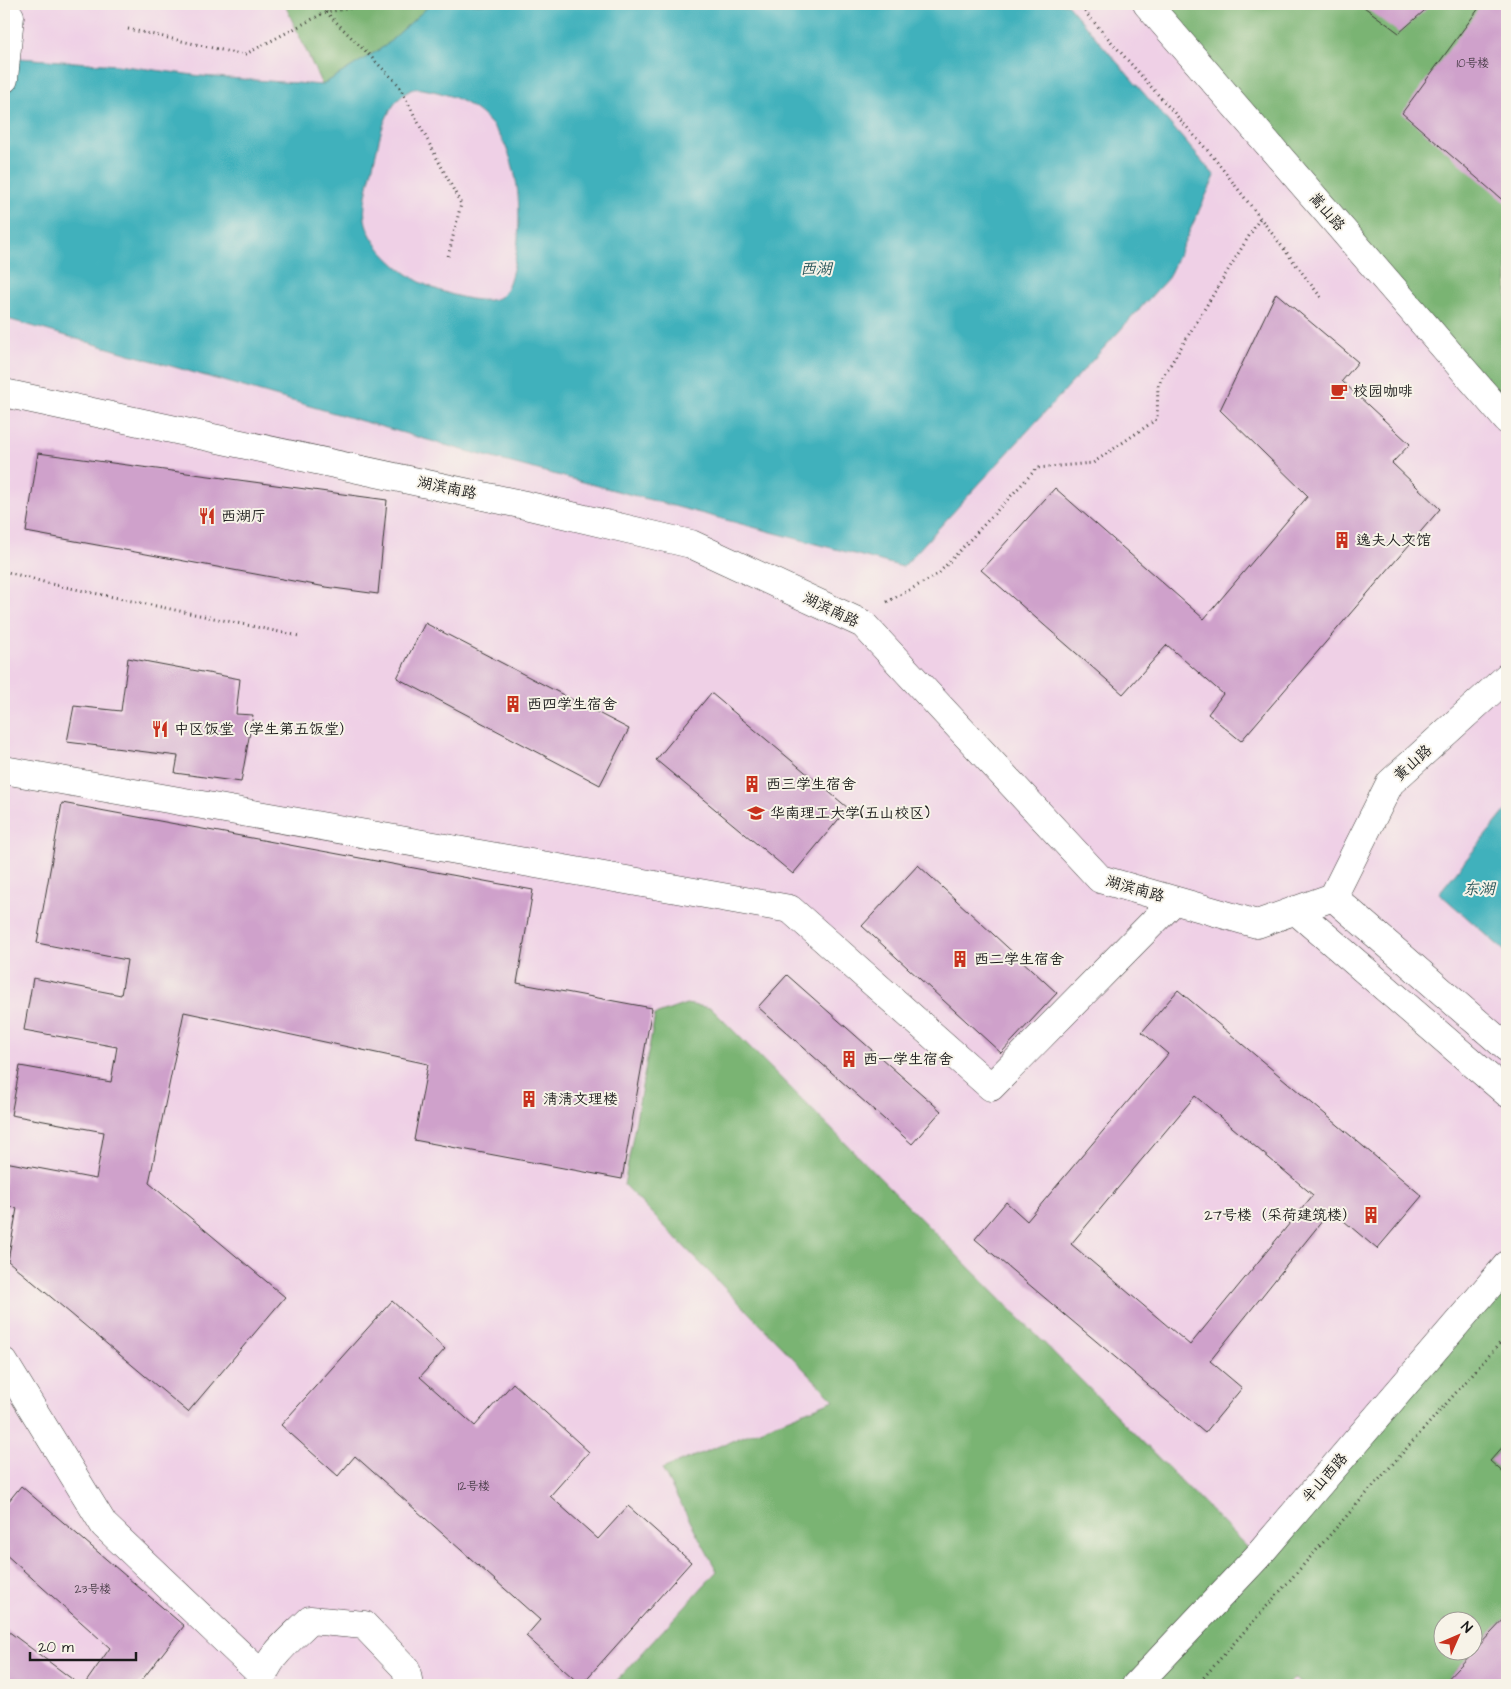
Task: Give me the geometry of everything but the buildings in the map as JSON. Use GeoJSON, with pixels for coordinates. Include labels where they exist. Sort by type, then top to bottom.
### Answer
{"type":"FeatureCollection","features":[{"type":"Feature","properties":{"kind":"street","name":"嵩山路"},"geometry":{"type":"LineString","coordinates":[[1147,4],[1507,420]]}},
{"type":"Feature","properties":{"kind":"street"},"geometry":{"type":"LineString","coordinates":[[4,79],[7,14]]}},
{"type":"Feature","properties":{"kind":"street","name":"湖滨南路"},"geometry":{"type":"LineString","coordinates":[[4,393],[525,505],[690,544],[863,624],[1100,879],[1257,924],[1333,897]]}},
{"type":"Feature","properties":{"kind":"street","name":"黄山路"},"geometry":{"type":"LineString","coordinates":[[1333,897],[1390,783],[1507,677]]}},
{"type":"Feature","properties":{"kind":"street"},"geometry":{"type":"LineString","coordinates":[[4,770],[790,909],[991,1087],[1174,901]]}},
{"type":"Feature","properties":{"kind":"street"},"geometry":{"type":"LineString","coordinates":[[1333,897],[1507,1048]]}},
{"type":"Feature","properties":{"kind":"street"},"geometry":{"type":"LineString","coordinates":[[1295,910],[1507,1094]]}},
{"type":"Feature","properties":{"kind":"street","name":"半山西路"},"geometry":{"type":"LineString","coordinates":[[1136,1685],[1258,1557],[1507,1265]]}},
{"type":"Feature","properties":{"kind":"street"},"geometry":{"type":"LineString","coordinates":[[4,1362],[104,1525],[262,1680],[275,1656],[310,1620],[364,1625],[406,1669],[409,1685]]}},
{"type":"Feature","properties":{"kind":"path"},"geometry":{"type":"LineString","coordinates":[[128,29],[244,56],[326,12],[379,4]]}},
{"type":"Feature","properties":{"kind":"path"},"geometry":{"type":"LineString","coordinates":[[1078,4],[1215,159],[1323,300]]}},
{"type":"Feature","properties":{"kind":"path"},"geometry":{"type":"LineString","coordinates":[[326,12],[398,84],[461,204],[448,257]]}},
{"type":"Feature","properties":{"kind":"path"},"geometry":{"type":"LineString","coordinates":[[842,614],[887,602],[937,575],[1037,468],[1093,463],[1157,419],[1158,385],[1260,218]]}},
{"type":"Feature","properties":{"kind":"path"},"geometry":{"type":"LineString","coordinates":[[4,571],[50,584],[298,636]]}},
{"type":"Feature","properties":{"kind":"path"},"geometry":{"type":"LineString","coordinates":[[1197,1685],[1507,1335]]}},
{"type":"Feature","properties":{"kind":"shaded area","name":"华南理工大学(五山校区)"},"geometry":{"type":"Polygon","coordinates":[[[4,4],[1507,4],[1507,1685],[4,1685],[4,4]]]}},
{"type":"Feature","properties":{"kind":"green space"},"geometry":{"type":"Polygon","coordinates":[[[431,4],[385,46],[322,85],[285,5],[431,4]]]}},
{"type":"Feature","properties":{"kind":"green space"},"geometry":{"type":"Polygon","coordinates":[[[1147,4],[1507,4],[1507,420],[1147,4]]]}},
{"type":"Feature","properties":{"kind":"green space"},"geometry":{"type":"Polygon","coordinates":[[[686,1004],[711,1008],[1257,1557],[1507,1265],[1507,1442],[1490,1461],[1507,1476],[1507,1616],[1484,1640],[1484,1612],[1434,1612],[1434,1662],[1464,1662],[1442,1685],[1303,1685],[1294,1678],[1287,1685],[613,1685],[717,1571],[662,1469],[834,1400],[624,1185],[655,1015],[686,1004]]]}},
{"type":"Feature","properties":{"kind":"water","name":"西湖"},"geometry":{"type":"Polygon","coordinates":[[[431,4],[1067,4],[1215,176],[1168,278],[903,567],[459,449],[4,318],[4,52],[19,58],[117,65],[201,76],[322,85],[385,46],[431,4]],[[415,88],[400,98],[389,113],[379,140],[366,194],[364,211],[367,228],[377,245],[391,261],[422,283],[471,299],[493,299],[505,292],[513,270],[519,211],[517,184],[511,160],[501,138],[487,120],[469,105],[445,94],[415,88]]]}},
{"type":"Feature","properties":{"kind":"water","name":"东湖"},"geometry":{"type":"Polygon","coordinates":[[[1507,809],[1507,953],[1439,893],[1507,809]]]}},
{"type":"Feature","properties":{"kind":"place","name":"校园咖啡"},"geometry":{"type":"Point","coordinates":[1339,391]}},
{"type":"Feature","properties":{"kind":"place","name":"西湖厅"},"geometry":{"type":"Point","coordinates":[207,516]}},
{"type":"Feature","properties":{"kind":"place","name":"逸夫人文馆"},"geometry":{"type":"Point","coordinates":[1342,540]}},
{"type":"Feature","properties":{"kind":"place","name":"西四学生宿舍"},"geometry":{"type":"Point","coordinates":[513,704]}},
{"type":"Feature","properties":{"kind":"place","name":"中区饭堂（学生第五饭堂）"},"geometry":{"type":"Point","coordinates":[160,729]}},
{"type":"Feature","properties":{"kind":"place","name":"西三学生宿舍"},"geometry":{"type":"Point","coordinates":[752,784]}},
{"type":"Feature","properties":{"kind":"place","name":"华南理工大学(五山校区)"},"geometry":{"type":"Point","coordinates":[756,813]}},
{"type":"Feature","properties":{"kind":"place","name":"西二学生宿舍"},"geometry":{"type":"Point","coordinates":[960,959]}},
{"type":"Feature","properties":{"kind":"place","name":"西一学生宿舍"},"geometry":{"type":"Point","coordinates":[849,1059]}},
{"type":"Feature","properties":{"kind":"place","name":"清清文理楼"},"geometry":{"type":"Point","coordinates":[529,1099]}},
{"type":"Feature","properties":{"kind":"place","name":"27号楼（采荷建筑楼）"},"geometry":{"type":"Point","coordinates":[1371,1215]}}]}
